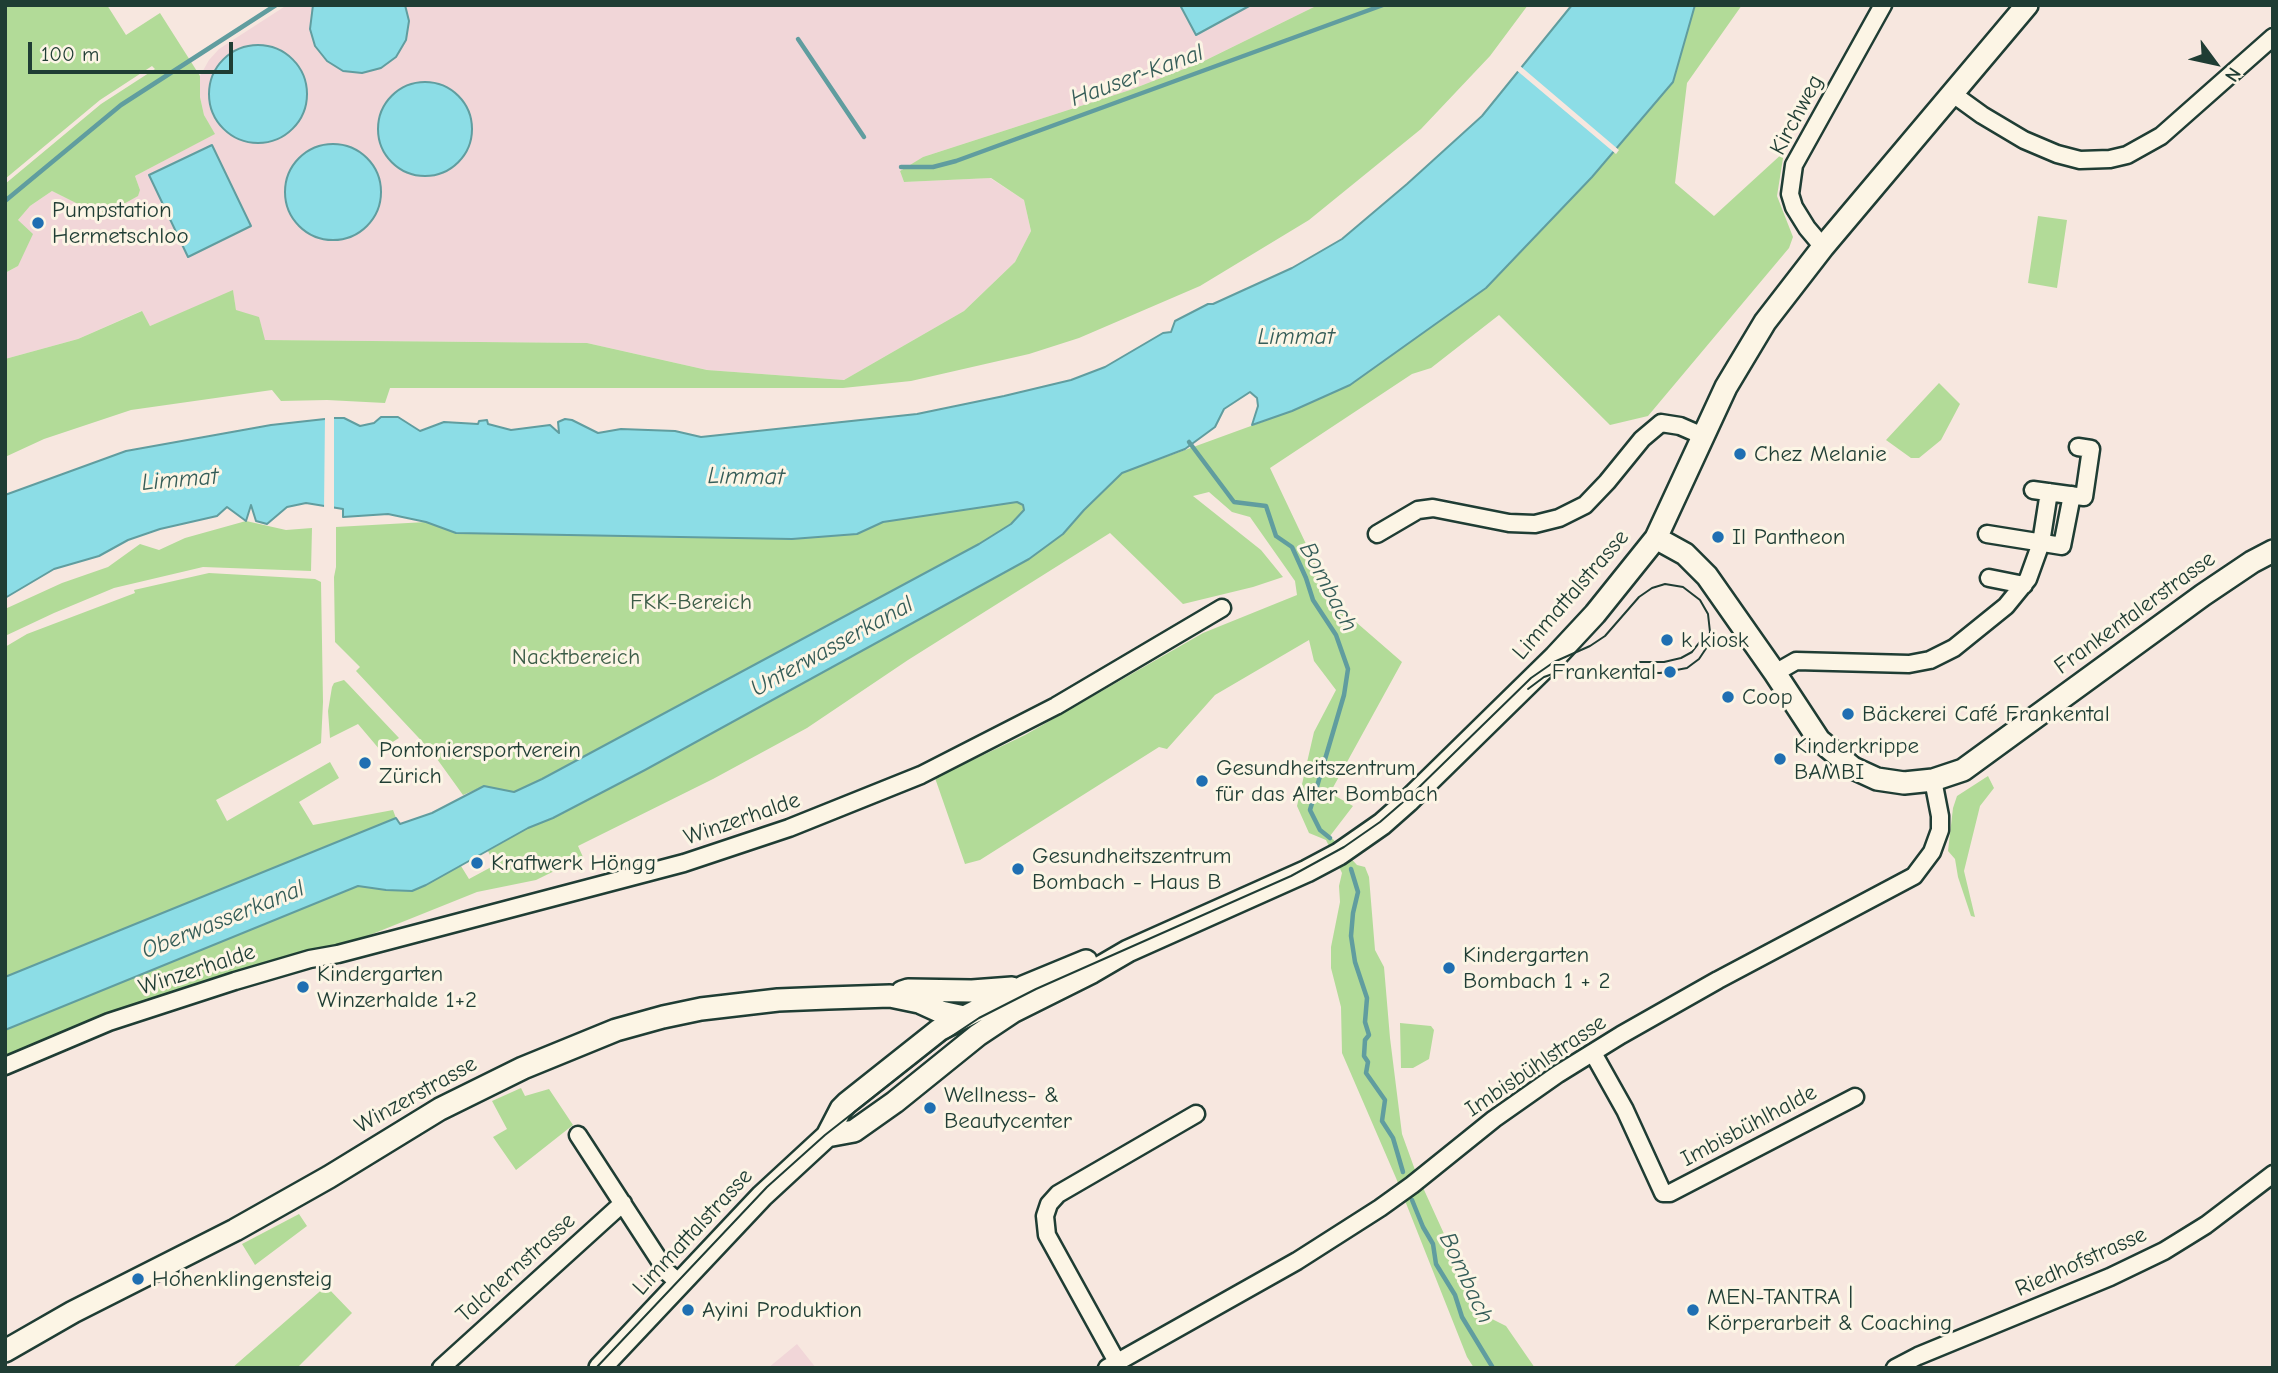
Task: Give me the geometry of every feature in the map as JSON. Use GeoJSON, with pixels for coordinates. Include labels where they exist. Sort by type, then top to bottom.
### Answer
{"type":"FeatureCollection","features":[{"type":"Feature","properties":{"kind":"main road","name":"Limmattalstrasse"},"geometry":{"type":"LineString","coordinates":[[827,1136],[854,1131],[895,1102],[978,1035],[1014,1011],[1128,951],[1339,854],[1382,824],[1408,801],[1555,657],[1595,614],[1656,538],[1744,354],[1765,323],[1823,247],[2027,5]]}},
{"type":"Feature","properties":{"kind":"main road","name":"Frankentalerstrasse"},"geometry":{"type":"LineString","coordinates":[[1656,538],[1685,554],[1707,576],[1819,740],[1853,768],[1877,779],[1903,783],[1933,780],[1963,770],[2203,595],[2273,551]]}},
{"type":"Feature","properties":{"kind":"main road","name":"Limmattalstrasse"},"geometry":{"type":"LineString","coordinates":[[600,1368],[762,1196],[827,1136],[841,1109],[919,1045],[939,1030],[1023,987],[1091,959],[1128,951]]}},
{"type":"Feature","properties":{"kind":"main road","name":"Winzerstrasse"},"geometry":{"type":"LineString","coordinates":[[890,996],[908,990],[940,992],[1023,987]]}},
{"type":"Feature","properties":{"kind":"main road"},"geometry":{"type":"LineString","coordinates":[[940,992],[957,1005],[978,1035]]}},
{"type":"Feature","properties":{"kind":"main road","name":"Winzerstrasse"},"geometry":{"type":"LineString","coordinates":[[5,1351],[73,1312],[235,1230],[329,1177],[440,1109],[523,1068],[616,1030],[701,1009],[778,1000],[890,996],[919,1002],[941,1012],[964,1017]]}},
{"type":"Feature","properties":{"kind":"main road"},"geometry":{"type":"LineString","coordinates":[[890,996],[908,1008],[918,1019],[919,1045]]}},
{"type":"Feature","properties":{"kind":"street","name":"Kirchweg"},"geometry":{"type":"LineString","coordinates":[[1823,247],[1794,207],[1790,194],[1794,165],[1884,5]]}},
{"type":"Feature","properties":{"kind":"street"},"geometry":{"type":"LineString","coordinates":[[1949,98],[2024,140],[2057,154],[2080,160],[2110,159],[2127,155],[2161,136],[2273,37]]}},
{"type":"Feature","properties":{"kind":"street"},"geometry":{"type":"LineString","coordinates":[[1377,534],[1418,510],[1433,508],[1509,523],[1535,524],[1559,518],[1585,505],[1642,439],[1661,423],[1680,426],[1703,436]]}},
{"type":"Feature","properties":{"kind":"street"},"geometry":{"type":"LineString","coordinates":[[1775,673],[1796,662],[1909,664],[1930,660],[1954,648],[1984,626],[2016,595],[2035,565],[2041,543],[2041,491],[2084,497],[2091,449],[2078,447]]}},
{"type":"Feature","properties":{"kind":"street"},"geometry":{"type":"LineString","coordinates":[[1987,534],[2062,546],[2072,495]]}},
{"type":"Feature","properties":{"kind":"street"},"geometry":{"type":"LineString","coordinates":[[1989,578],[2024,585]]}},
{"type":"Feature","properties":{"kind":"street","name":"Winzerhalde"},"geometry":{"type":"LineString","coordinates":[[5,1066],[109,1022],[298,962],[338,954],[635,876],[789,828],[933,769],[1056,706],[1222,608]]}},
{"type":"Feature","properties":{"kind":"street","name":"Imbisbühlstrasse"},"geometry":{"type":"LineString","coordinates":[[1112,1365],[1297,1261],[1380,1208],[1494,1119],[1558,1074],[1717,981],[1914,876],[1932,852],[1940,830],[1933,780]]}},
{"type":"Feature","properties":{"kind":"street","name":"Imbisbühlhalde"},"geometry":{"type":"LineString","coordinates":[[1593,1053],[1625,1110],[1663,1193],[1670,1193],[1855,1097]]}},
{"type":"Feature","properties":{"kind":"street"},"geometry":{"type":"LineString","coordinates":[[1112,1365],[1047,1235],[1045,1216],[1049,1204],[1058,1194],[1196,1114]]}},
{"type":"Feature","properties":{"kind":"street"},"geometry":{"type":"LineString","coordinates":[[578,1135],[667,1272],[680,1284]]}},
{"type":"Feature","properties":{"kind":"street","name":"Riedhofstrasse"},"geometry":{"type":"LineString","coordinates":[[1895,1368],[1917,1356],[2110,1277],[2164,1251],[2206,1225],[2273,1174]]}},
{"type":"Feature","properties":{"kind":"street","name":"Talchernstrasse"},"geometry":{"type":"LineString","coordinates":[[441,1368],[623,1203]]}},
{"type":"Feature","properties":{"kind":"shaded area"},"geometry":{"type":"Polygon","coordinates":[[[287,5],[1318,5],[1202,62],[1130,90],[923,157],[900,171],[904,182],[990,178],[1024,200],[1031,231],[1015,262],[964,311],[844,380],[707,370],[587,343],[265,340],[236,311],[233,291],[150,326],[141,311],[78,339],[5,359],[5,273],[18,266],[18,220],[30,206],[52,191],[102,216],[140,190],[135,176],[214,134],[204,115],[200,97],[200,76],[209,60],[219,49],[287,5]]]}},
{"type":"Feature","properties":{"kind":"shaded area"},"geometry":{"type":"Polygon","coordinates":[[[797,1344],[816,1368],[768,1368],[797,1344]]]}},
{"type":"Feature","properties":{"kind":"green space"},"geometry":{"type":"Polygon","coordinates":[[[5,5],[107,5],[126,35],[160,13],[200,76],[200,97],[204,115],[215,134],[135,176],[140,190],[138,196],[102,216],[52,191],[30,206],[18,220],[33,234],[18,266],[5,273],[5,184],[101,104],[155,69],[152,66],[100,100],[5,179],[5,5]]]}},
{"type":"Feature","properties":{"kind":"green space"},"geometry":{"type":"Polygon","coordinates":[[[1318,5],[1528,5],[1490,56],[1421,129],[1309,220],[1200,286],[1079,338],[1029,354],[911,381],[843,388],[390,388],[385,403],[281,401],[272,390],[131,410],[44,439],[5,457],[5,359],[78,339],[142,311],[150,326],[233,290],[236,310],[259,317],[265,340],[587,343],[707,370],[844,380],[964,311],[1015,262],[1031,231],[1024,200],[991,178],[904,182],[900,171],[923,157],[1130,90],[1202,62],[1318,5]]]}},
{"type":"Feature","properties":{"kind":"green space"},"geometry":{"type":"Polygon","coordinates":[[[1695,5],[1742,5],[1687,83],[1675,183],[1714,216],[1784,152],[1777,196],[1793,237],[1789,248],[1648,416],[1610,425],[1499,315],[1431,368],[1412,374],[1270,468],[1334,603],[1402,662],[1330,793],[1353,806],[1330,836],[1357,865],[1365,867],[1369,877],[1375,950],[1384,967],[1402,1134],[1415,1170],[1480,1313],[1506,1326],[1535,1368],[1474,1368],[1467,1357],[1396,1178],[1342,1053],[1341,1007],[1331,968],[1331,947],[1340,902],[1342,873],[1326,840],[1309,833],[1297,806],[1314,732],[1336,690],[1314,661],[1309,640],[1215,695],[1167,749],[1159,747],[980,860],[965,864],[935,778],[1025,735],[1203,633],[1297,595],[1295,581],[1250,517],[1232,512],[1209,492],[1193,496],[1261,550],[1283,577],[1183,604],[1110,533],[908,660],[807,728],[713,779],[578,846],[583,857],[536,880],[477,892],[310,959],[5,1061],[5,1030],[358,886],[412,891],[461,866],[469,879],[495,865],[488,851],[528,828],[553,818],[645,770],[1029,559],[1063,534],[1122,473],[1292,411],[1350,385],[1486,288],[1592,177],[1673,82],[1695,5]]]}},
{"type":"Feature","properties":{"kind":"green space"},"geometry":{"type":"Polygon","coordinates":[[[2038,216],[2067,220],[2057,288],[2028,283],[2038,216]]]}},
{"type":"Feature","properties":{"kind":"green space"},"geometry":{"type":"Polygon","coordinates":[[[1939,383],[1960,404],[1941,440],[1919,458],[1911,458],[1886,440],[1939,383]]]}},
{"type":"Feature","properties":{"kind":"green space"},"geometry":{"type":"Polygon","coordinates":[[[1017,502],[1023,505],[1024,510],[1011,524],[979,544],[514,792],[484,786],[463,795],[432,752],[356,671],[360,667],[335,642],[336,527],[426,522],[456,533],[792,539],[857,534],[882,522],[1017,502]]]}},
{"type":"Feature","properties":{"kind":"green space"},"geometry":{"type":"Polygon","coordinates":[[[246,521],[286,530],[312,528],[311,571],[203,567],[114,588],[5,636],[5,609],[62,583],[108,567],[140,544],[159,550],[185,538],[246,521]]]}},
{"type":"Feature","properties":{"kind":"green space"},"geometry":{"type":"Polygon","coordinates":[[[209,573],[315,579],[321,582],[321,743],[216,800],[227,821],[330,762],[339,778],[299,802],[313,825],[393,810],[396,818],[5,977],[5,647],[27,634],[135,593],[134,590],[209,573]]]}},
{"type":"Feature","properties":{"kind":"green space"},"geometry":{"type":"Polygon","coordinates":[[[344,680],[399,738],[380,750],[358,724],[330,738],[328,711],[332,687],[334,683],[344,680]]]}},
{"type":"Feature","properties":{"kind":"green space"},"geometry":{"type":"Polygon","coordinates":[[[1988,776],[1994,788],[1980,806],[1964,871],[1975,917],[1971,916],[1955,859],[1948,851],[1957,796],[1988,776]]]}},
{"type":"Feature","properties":{"kind":"green space"},"geometry":{"type":"Polygon","coordinates":[[[1400,1023],[1431,1026],[1434,1030],[1429,1059],[1413,1068],[1401,1068],[1400,1023]]]}},
{"type":"Feature","properties":{"kind":"green space"},"geometry":{"type":"Polygon","coordinates":[[[521,1088],[525,1096],[549,1089],[573,1125],[516,1170],[493,1137],[507,1129],[492,1101],[521,1088]]]}},
{"type":"Feature","properties":{"kind":"green space"},"geometry":{"type":"Polygon","coordinates":[[[299,1214],[307,1226],[255,1265],[242,1244],[299,1214]]]}},
{"type":"Feature","properties":{"kind":"green space"},"geometry":{"type":"Polygon","coordinates":[[[326,1286],[352,1313],[297,1368],[232,1368],[326,1286]]]}},
{"type":"Feature","properties":{"kind":"water"},"geometry":{"type":"Polygon","coordinates":[[[313,5],[405,5],[409,21],[406,40],[396,57],[381,68],[362,73],[343,71],[327,61],[315,46],[310,29],[313,5]]]}},
{"type":"Feature","properties":{"kind":"water"},"geometry":{"type":"Polygon","coordinates":[[[1180,5],[1251,5],[1196,35],[1180,5]]]}},
{"type":"Feature","properties":{"kind":"water","name":"Limmat"},"geometry":{"type":"Polygon","coordinates":[[[1572,5],[1695,5],[1673,82],[1592,177],[1486,288],[1350,385],[1292,411],[1252,425],[1258,406],[1257,398],[1250,392],[1224,409],[1215,427],[1185,449],[1122,473],[1063,534],[1029,559],[645,770],[553,818],[528,828],[426,885],[412,891],[358,886],[5,1030],[5,977],[396,818],[400,824],[432,813],[484,786],[514,792],[979,544],[1011,524],[1024,510],[1023,505],[1017,502],[883,522],[857,534],[792,539],[456,533],[426,522],[388,514],[343,517],[343,509],[306,503],[287,507],[267,524],[256,521],[251,505],[246,521],[227,507],[217,516],[160,529],[128,540],[99,556],[54,569],[5,598],[5,495],[126,451],[271,425],[334,418],[344,418],[360,426],[374,423],[381,417],[398,417],[420,431],[444,422],[478,424],[479,421],[487,420],[488,424],[511,430],[550,425],[559,433],[558,422],[565,419],[598,433],[621,429],[675,431],[701,437],[917,414],[1071,380],[1105,367],[1163,333],[1171,332],[1175,321],[1292,268],[1342,239],[1482,116],[1572,5]]]}},
{"type":"Feature","properties":{"kind":"water"},"geometry":{"type":"Polygon","coordinates":[[[258,45],[277,49],[293,59],[303,75],[307,94],[303,113],[293,129],[277,139],[258,143],[239,139],[223,129],[213,113],[209,94],[213,75],[223,59],[239,49],[258,45]]]}},
{"type":"Feature","properties":{"kind":"water"},"geometry":{"type":"Polygon","coordinates":[[[425,82],[443,85],[458,96],[469,111],[472,129],[469,147],[458,162],[443,173],[425,176],[407,173],[392,162],[381,147],[378,129],[381,111],[392,96],[407,85],[425,82]]]}},
{"type":"Feature","properties":{"kind":"water"},"geometry":{"type":"Polygon","coordinates":[[[333,144],[351,148],[367,158],[377,174],[381,192],[377,210],[367,226],[351,236],[333,240],[315,236],[299,226],[289,210],[285,192],[289,174],[299,158],[315,148],[333,144]]]}},
{"type":"Feature","properties":{"kind":"water"},"geometry":{"type":"Polygon","coordinates":[[[212,145],[251,226],[188,257],[149,175],[212,145]]]}},
{"type":"Feature","properties":{"kind":"pier"},"geometry":{"type":"Polygon","coordinates":[[[1519,65],[1619,150],[1616,154],[1515,69],[1519,65]]]}},
{"type":"Feature","properties":{"kind":"pier"},"geometry":{"type":"Polygon","coordinates":[[[334,414],[334,511],[324,510],[325,416],[334,414]]]}},
{"type":"Feature","properties":{"kind":"waterway","name":"Hauser-Kanal"},"geometry":{"type":"LineString","coordinates":[[5,201],[121,105],[276,5]]}},
{"type":"Feature","properties":{"kind":"waterway","name":"Hauser-Kanal"},"geometry":{"type":"LineString","coordinates":[[901,167],[933,167],[956,161],[1383,5]]}},
{"type":"Feature","properties":{"kind":"waterway","name":"Hauser-Kanal"},"geometry":{"type":"LineString","coordinates":[[798,39],[864,137]]}},
{"type":"Feature","properties":{"kind":"waterway","name":"Bombach"},"geometry":{"type":"LineString","coordinates":[[1189,442],[1234,502],[1266,506],[1276,536],[1292,547],[1313,600],[1336,635],[1348,669],[1344,695],[1310,810],[1320,830],[1330,838]]}},
{"type":"Feature","properties":{"kind":"waterway","name":"Bombach"},"geometry":{"type":"LineString","coordinates":[[1351,869],[1358,892],[1351,936],[1355,962],[1367,998],[1365,1022],[1369,1035],[1365,1040],[1364,1056],[1368,1062],[1366,1073],[1385,1100],[1382,1121],[1393,1138],[1403,1172]]}},
{"type":"Feature","properties":{"kind":"waterway","name":"Bombach"},"geometry":{"type":"LineString","coordinates":[[1412,1200],[1433,1244],[1436,1264],[1455,1295],[1462,1317],[1493,1368]]}},
{"type":"Feature","properties":{"kind":"tram line"},"geometry":{"type":"LineString","coordinates":[[596,1368],[767,1187],[825,1135],[946,1040],[979,1018],[1036,989],[1291,876],[1344,847],[1380,822],[1410,796],[1531,678],[1554,662],[1605,636],[1639,597],[1652,588],[1665,584],[1683,587],[1700,600],[1708,614],[1710,632],[1707,647],[1699,659],[1687,668],[1660,673],[1561,671],[1544,677],[1528,689]]}},
{"type":"Feature","properties":{"kind":"tram line"},"geometry":{"type":"LineString","coordinates":[[1640,662],[1664,662],[1681,658],[1692,652],[1702,639]]}},
{"type":"Feature","properties":{"kind":"place","name":"Pumpstation Hermetschloo"},"geometry":{"type":"Point","coordinates":[38,223]}},
{"type":"Feature","properties":{"kind":"place","name":"Chez Melanie"},"geometry":{"type":"Point","coordinates":[1740,454]}},
{"type":"Feature","properties":{"kind":"place","name":"Il Pantheon"},"geometry":{"type":"Point","coordinates":[1718,537]}},
{"type":"Feature","properties":{"kind":"place","name":"k kiosk"},"geometry":{"type":"Point","coordinates":[1667,640]}},
{"type":"Feature","properties":{"kind":"place","name":"Frankental"},"geometry":{"type":"Point","coordinates":[1670,672]}},
{"type":"Feature","properties":{"kind":"place","name":"Coop"},"geometry":{"type":"Point","coordinates":[1728,697]}},
{"type":"Feature","properties":{"kind":"place","name":"Bäckerei Café Frankental"},"geometry":{"type":"Point","coordinates":[1848,714]}},
{"type":"Feature","properties":{"kind":"place","name":"Kinderkrippe BAMBI"},"geometry":{"type":"Point","coordinates":[1780,759]}},
{"type":"Feature","properties":{"kind":"place","name":"Pontoniersportverein Zürich"},"geometry":{"type":"Point","coordinates":[365,763]}},
{"type":"Feature","properties":{"kind":"place","name":"Gesundheitszentrum für das Alter Bombach"},"geometry":{"type":"Point","coordinates":[1202,781]}},
{"type":"Feature","properties":{"kind":"place","name":"Kraftwerk Höngg"},"geometry":{"type":"Point","coordinates":[477,863]}},
{"type":"Feature","properties":{"kind":"place","name":"Gesundheitszentrum Bombach - Haus B"},"geometry":{"type":"Point","coordinates":[1018,869]}},
{"type":"Feature","properties":{"kind":"place","name":"Kindergarten Bombach 1 + 2"},"geometry":{"type":"Point","coordinates":[1449,968]}},
{"type":"Feature","properties":{"kind":"place","name":"Kindergarten Winzerhalde 1+2"},"geometry":{"type":"Point","coordinates":[303,987]}},
{"type":"Feature","properties":{"kind":"place","name":"Wellness- & Beautycenter"},"geometry":{"type":"Point","coordinates":[930,1108]}},
{"type":"Feature","properties":{"kind":"place","name":"Hohenklingensteig"},"geometry":{"type":"Point","coordinates":[138,1279]}},
{"type":"Feature","properties":{"kind":"place","name":"Ayini Produktion"},"geometry":{"type":"Point","coordinates":[688,1310]}},
{"type":"Feature","properties":{"kind":"place","name":"MEN-TANTRA | Körperarbeit & Coaching"},"geometry":{"type":"Point","coordinates":[1693,1310]}},
{"type":"Feature","properties":{"kind":"park label","name":"FKK-Bereich"},"geometry":{"type":"Point","coordinates":[691,602]}},
{"type":"Feature","properties":{"kind":"park label","name":"Nacktbereich"},"geometry":{"type":"Point","coordinates":[576,657]}},
{"type":"Feature","properties":{"kind":"water label","name":"Unterwasserkanal"},"geometry":{"type":"Point","coordinates":[832,647]}},
{"type":"Feature","properties":{"kind":"water label","name":"Oberwasserkanal"},"geometry":{"type":"Point","coordinates":[223,920]}}]}
